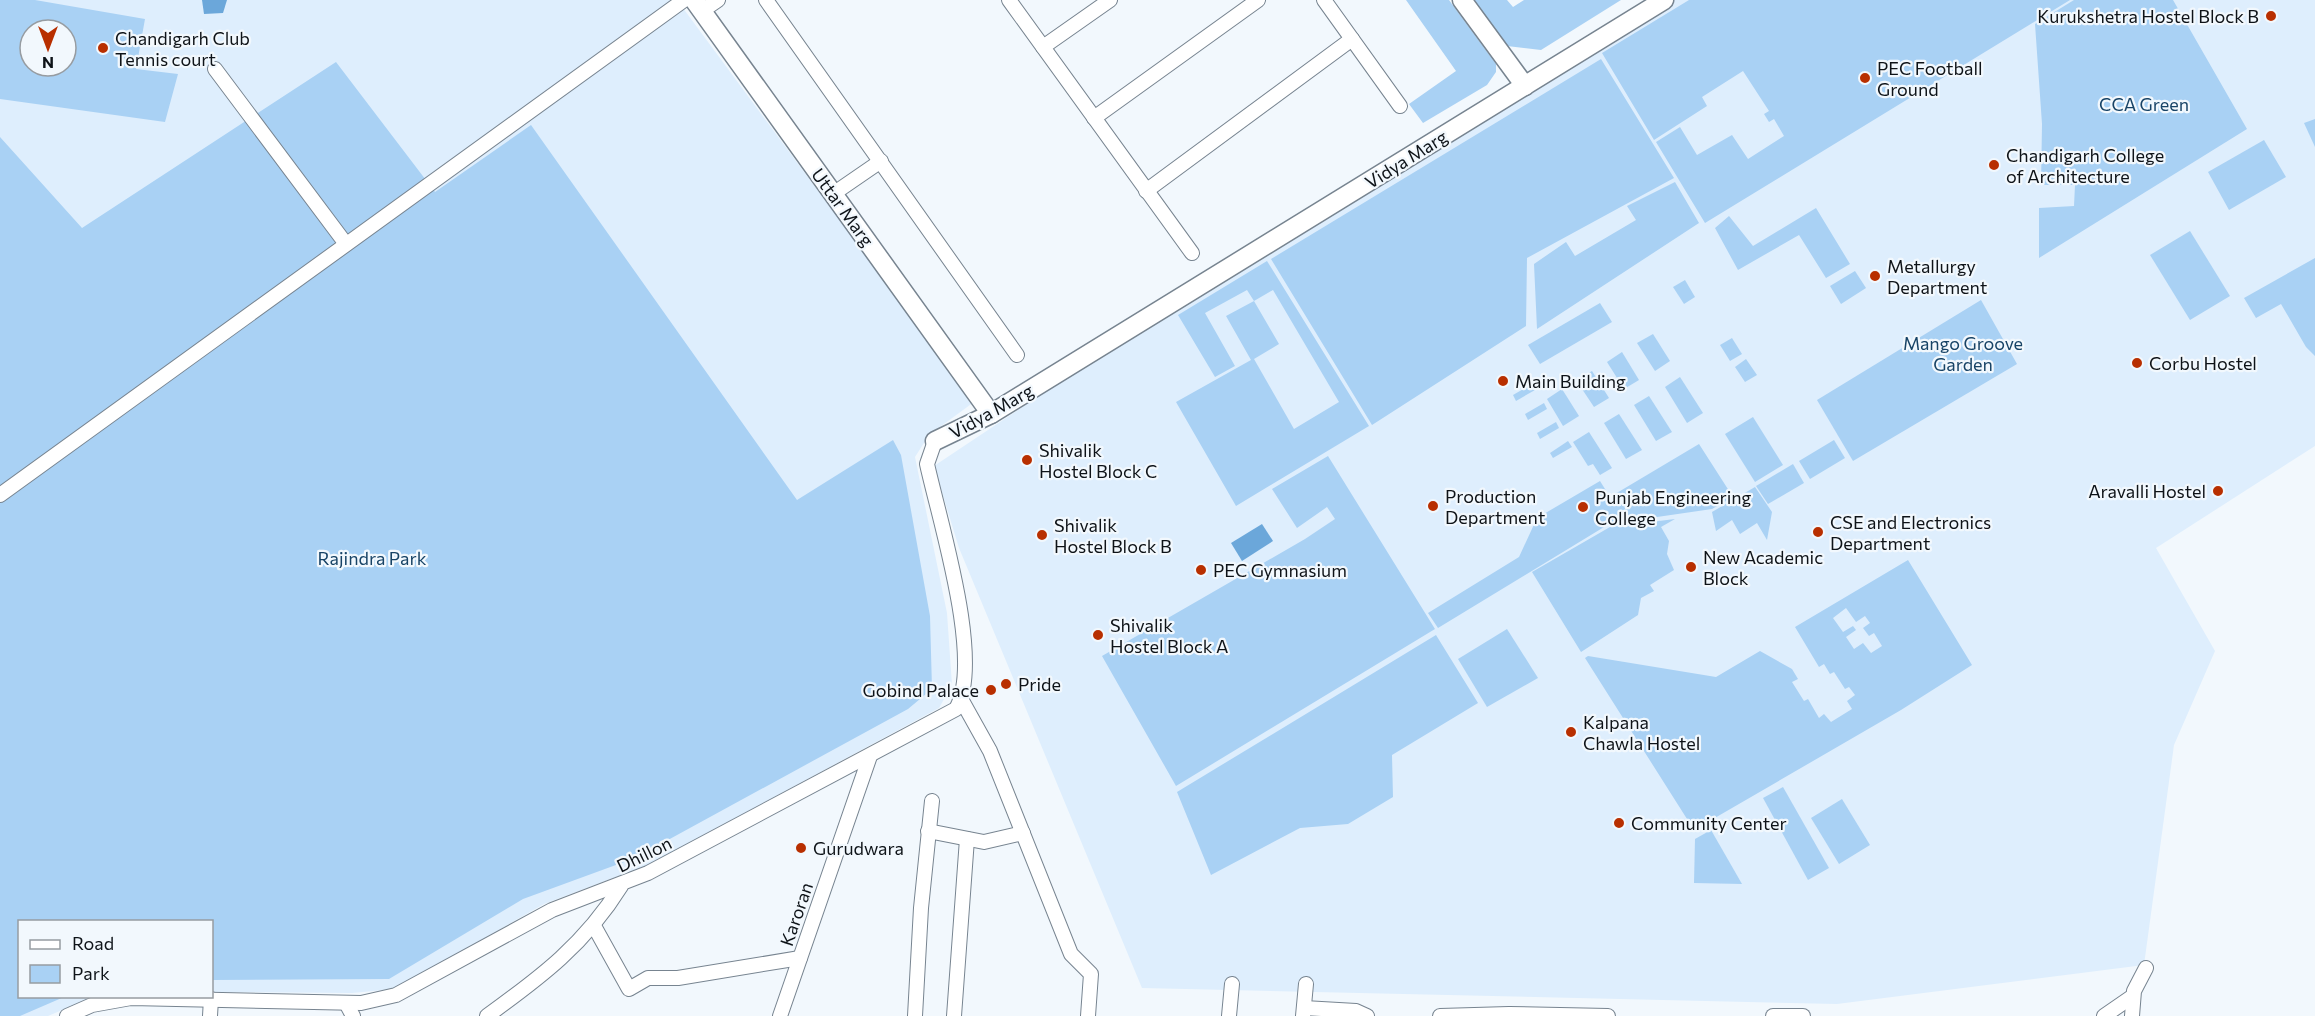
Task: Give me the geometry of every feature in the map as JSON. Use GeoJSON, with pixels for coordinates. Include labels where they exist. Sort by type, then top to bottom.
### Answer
{"type":"FeatureCollection","features":[{"type":"Feature","properties":{"kind":"main road"},"geometry":{"type":"LineString","coordinates":[[1462,0],[1521,81]]}},
{"type":"Feature","properties":{"kind":"main road","name":"Vidya Marg"},"geometry":{"type":"LineString","coordinates":[[1521,81],[1642,0]]}},
{"type":"Feature","properties":{"kind":"main road","name":"Vidya Marg"},"geometry":{"type":"LineString","coordinates":[[935,441],[1521,81],[1664,0]]}},
{"type":"Feature","properties":{"kind":"main road","name":"Uttar Marg"},"geometry":{"type":"LineString","coordinates":[[698,5],[988,409]]}},
{"type":"Feature","properties":{"kind":"street"},"geometry":{"type":"LineString","coordinates":[[0,495],[684,0]]}},
{"type":"Feature","properties":{"kind":"street"},"geometry":{"type":"LineString","coordinates":[[698,5],[718,0]]}},
{"type":"Feature","properties":{"kind":"street"},"geometry":{"type":"LineString","coordinates":[[766,0],[1017,355]]}},
{"type":"Feature","properties":{"kind":"street"},"geometry":{"type":"LineString","coordinates":[[1009,0],[1191,253]]}},
{"type":"Feature","properties":{"kind":"street"},"geometry":{"type":"LineString","coordinates":[[1042,47],[1110,0]]}},
{"type":"Feature","properties":{"kind":"street"},"geometry":{"type":"LineString","coordinates":[[1094,117],[1258,0]]}},
{"type":"Feature","properties":{"kind":"street"},"geometry":{"type":"LineString","coordinates":[[1324,0],[1400,106]]}},
{"type":"Feature","properties":{"kind":"street"},"geometry":{"type":"LineString","coordinates":[[1146,191],[1352,39]]}},
{"type":"Feature","properties":{"kind":"street"},"geometry":{"type":"LineString","coordinates":[[215,69],[346,244]]}},
{"type":"Feature","properties":{"kind":"street"},"geometry":{"type":"LineString","coordinates":[[833,194],[881,161]]}},
{"type":"Feature","properties":{"kind":"street"},"geometry":{"type":"LineString","coordinates":[[935,441],[927,464],[959,608],[966,658],[961,699],[990,751],[1071,954],[1091,974],[1088,1016]]}},
{"type":"Feature","properties":{"kind":"street","name":"Dhillon"},"geometry":{"type":"LineString","coordinates":[[67,1016],[108,1000],[211,999],[346,1003],[380,1000],[396,994],[544,914],[621,886],[945,716],[956,709],[961,699]]}},
{"type":"Feature","properties":{"kind":"street","name":"Karoran"},"geometry":{"type":"LineString","coordinates":[[780,1016],[870,756]]}},
{"type":"Feature","properties":{"kind":"street"},"geometry":{"type":"LineString","coordinates":[[915,1016],[932,801]]}},
{"type":"Feature","properties":{"kind":"street"},"geometry":{"type":"LineString","coordinates":[[928,831],[967,839],[996,841],[1023,833]]}},
{"type":"Feature","properties":{"kind":"street"},"geometry":{"type":"LineString","coordinates":[[954,1016],[967,839]]}},
{"type":"Feature","properties":{"kind":"street"},"geometry":{"type":"LineString","coordinates":[[487,1016],[548,971],[594,926],[621,886]]}},
{"type":"Feature","properties":{"kind":"street"},"geometry":{"type":"LineString","coordinates":[[594,926],[629,989],[648,978],[678,978],[800,958]]}},
{"type":"Feature","properties":{"kind":"street"},"geometry":{"type":"LineString","coordinates":[[2132,1016],[2133,996],[2146,968]]}},
{"type":"Feature","properties":{"kind":"street"},"geometry":{"type":"LineString","coordinates":[[1229,1016],[1232,984]]}},
{"type":"Feature","properties":{"kind":"street"},"geometry":{"type":"LineString","coordinates":[[1306,984],[1304,1012],[1356,1011],[1367,1016]]}},
{"type":"Feature","properties":{"kind":"street"},"geometry":{"type":"LineString","coordinates":[[2104,1016],[2133,996]]}},
{"type":"Feature","properties":{"kind":"street"},"geometry":{"type":"LineString","coordinates":[[210,1016],[211,999]]}},
{"type":"Feature","properties":{"kind":"street"},"geometry":{"type":"LineString","coordinates":[[346,1003],[353,1016]]}},
{"type":"Feature","properties":{"kind":"street"},"geometry":{"type":"LineString","coordinates":[[1440,1016],[1608,1016]]}},
{"type":"Feature","properties":{"kind":"street"},"geometry":{"type":"LineString","coordinates":[[1773,1016],[1803,1016]]}},
{"type":"Feature","properties":{"kind":"shaded area","name":"Rajindra Park"},"geometry":{"type":"Polygon","coordinates":[[[0,0],[677,0],[974,402],[929,435],[915,457],[947,613],[952,685],[939,708],[650,864],[544,904],[395,989],[352,993],[213,992],[213,920],[18,920],[18,998],[91,998],[48,1016],[0,1016],[0,0]]]}},
{"type":"Feature","properties":{"kind":"shaded area"},"geometry":{"type":"Polygon","coordinates":[[[202,0],[227,0],[223,13],[204,14],[202,0]]]}},
{"type":"Feature","properties":{"kind":"shaded area","name":"Punjab Engineering College"},"geometry":{"type":"Polygon","coordinates":[[[1666,0],[2315,0],[2315,446],[2156,548],[2215,651],[2174,745],[2144,965],[1837,1004],[1142,988],[959,548],[934,466],[1261,248],[1666,0]]]}},
{"type":"Feature","properties":{"kind":"shaded area"},"geometry":{"type":"Polygon","coordinates":[[[1262,524],[1273,541],[1242,561],[1231,543],[1262,524]]]}},
{"type":"Feature","properties":{"kind":"green space","name":"Chandigarh Club Tennis court"},"geometry":{"type":"Polygon","coordinates":[[[0,0],[35,0],[145,19],[136,69],[178,74],[165,122],[0,99],[0,0]]]}},
{"type":"Feature","properties":{"kind":"green space"},"geometry":{"type":"Polygon","coordinates":[[[1406,0],[1449,0],[1496,64],[1496,72],[1487,85],[1423,123],[1409,104],[1456,71],[1406,0]]]}},
{"type":"Feature","properties":{"kind":"green space"},"geometry":{"type":"Polygon","coordinates":[[[1474,0],[1507,0],[1513,7],[1524,0],[1621,0],[1541,50],[1507,46],[1474,0]]]}},
{"type":"Feature","properties":{"kind":"green space","name":"PEC Football Ground"},"geometry":{"type":"Polygon","coordinates":[[[1689,0],[2070,0],[1705,223],[1656,142],[1680,127],[1697,155],[1732,135],[1748,159],[1784,136],[1774,119],[1769,122],[1764,114],[1769,111],[1743,71],[1702,97],[1707,106],[1654,140],[1602,53],[1689,0]]]}},
{"type":"Feature","properties":{"kind":"green space","name":"CCA Green"},"geometry":{"type":"Polygon","coordinates":[[[2074,0],[2173,0],[2247,129],[2039,258],[2039,208],[2074,206],[2075,185],[2041,185],[2042,124],[2035,24],[2074,0]]]}},
{"type":"Feature","properties":{"kind":"green space"},"geometry":{"type":"Polygon","coordinates":[[[1601,59],[1674,178],[1527,258],[1526,326],[1372,425],[1271,259],[1601,59]]]}},
{"type":"Feature","properties":{"kind":"green space","name":"Rajindra Park"},"geometry":{"type":"Polygon","coordinates":[[[336,62],[435,192],[531,125],[797,500],[893,440],[901,455],[930,616],[932,689],[908,709],[635,858],[523,899],[389,979],[213,980],[213,920],[18,920],[18,998],[62,998],[20,1016],[0,1016],[0,137],[82,228],[336,62]]]}},
{"type":"Feature","properties":{"kind":"green space"},"geometry":{"type":"Polygon","coordinates":[[[2315,119],[2315,147],[2304,123],[2315,119]]]}},
{"type":"Feature","properties":{"kind":"green space"},"geometry":{"type":"Polygon","coordinates":[[[2264,140],[2286,177],[2229,210],[2208,172],[2264,140]]]}},
{"type":"Feature","properties":{"kind":"green space"},"geometry":{"type":"Polygon","coordinates":[[[1675,182],[1699,223],[1537,329],[1534,264],[1566,242],[1575,256],[1636,220],[1627,206],[1675,182]]]}},
{"type":"Feature","properties":{"kind":"green space"},"geometry":{"type":"Polygon","coordinates":[[[1816,208],[1850,264],[1826,278],[1799,235],[1738,270],[1715,228],[1729,216],[1753,246],[1816,208]]]}},
{"type":"Feature","properties":{"kind":"green space"},"geometry":{"type":"Polygon","coordinates":[[[2190,231],[2230,296],[2190,320],[2150,255],[2190,231]]]}},
{"type":"Feature","properties":{"kind":"green space"},"geometry":{"type":"Polygon","coordinates":[[[2315,258],[2315,356],[2306,347],[2281,304],[2256,318],[2244,298],[2315,258]]]}},
{"type":"Feature","properties":{"kind":"green space"},"geometry":{"type":"Polygon","coordinates":[[[1267,261],[1369,426],[1236,506],[1176,402],[1251,360],[1226,316],[1254,301],[1247,290],[1205,313],[1235,366],[1215,377],[1178,315],[1267,261]],[[1273,290],[1254,301],[1279,344],[1254,359],[1294,429],[1339,402],[1273,290]]]}},
{"type":"Feature","properties":{"kind":"green space"},"geometry":{"type":"Polygon","coordinates":[[[1855,271],[1866,288],[1841,304],[1830,286],[1855,271]]]}},
{"type":"Feature","properties":{"kind":"green space"},"geometry":{"type":"Polygon","coordinates":[[[1685,280],[1695,297],[1684,304],[1673,287],[1685,280]]]}},
{"type":"Feature","properties":{"kind":"green space","name":"Mango Groove Garden"},"geometry":{"type":"Polygon","coordinates":[[[1981,300],[2017,364],[1853,461],[1817,400],[1981,300]]]}},
{"type":"Feature","properties":{"kind":"green space"},"geometry":{"type":"Polygon","coordinates":[[[1600,303],[1612,322],[1540,364],[1528,345],[1600,303]]]}},
{"type":"Feature","properties":{"kind":"green space"},"geometry":{"type":"Polygon","coordinates":[[[1653,334],[1670,361],[1655,371],[1637,343],[1653,334]]]}},
{"type":"Feature","properties":{"kind":"green space"},"geometry":{"type":"Polygon","coordinates":[[[1732,338],[1742,354],[1730,361],[1720,345],[1732,338]]]}},
{"type":"Feature","properties":{"kind":"green space"},"geometry":{"type":"Polygon","coordinates":[[[1622,352],[1639,380],[1624,389],[1607,362],[1622,352]]]}},
{"type":"Feature","properties":{"kind":"green space"},"geometry":{"type":"Polygon","coordinates":[[[1746,359],[1757,375],[1745,382],[1735,367],[1746,359]]]}},
{"type":"Feature","properties":{"kind":"green space"},"geometry":{"type":"Polygon","coordinates":[[[1592,371],[1609,398],[1594,407],[1576,380],[1592,371]]]}},
{"type":"Feature","properties":{"kind":"green space"},"geometry":{"type":"Polygon","coordinates":[[[1680,377],[1703,413],[1687,423],[1665,387],[1680,377]]]}},
{"type":"Feature","properties":{"kind":"green space"},"geometry":{"type":"Polygon","coordinates":[[[1532,384],[1535,390],[1516,401],[1513,395],[1532,384]]]}},
{"type":"Feature","properties":{"kind":"green space"},"geometry":{"type":"Polygon","coordinates":[[[1562,389],[1579,416],[1563,426],[1547,399],[1562,389]]]}},
{"type":"Feature","properties":{"kind":"green space"},"geometry":{"type":"Polygon","coordinates":[[[1649,396],[1672,432],[1656,441],[1634,405],[1649,396]]]}},
{"type":"Feature","properties":{"kind":"green space"},"geometry":{"type":"Polygon","coordinates":[[[1544,403],[1547,409],[1528,420],[1525,414],[1544,403]]]}},
{"type":"Feature","properties":{"kind":"green space"},"geometry":{"type":"Polygon","coordinates":[[[1619,414],[1642,450],[1626,459],[1604,423],[1619,414]]]}},
{"type":"Feature","properties":{"kind":"green space"},"geometry":{"type":"Polygon","coordinates":[[[1753,417],[1783,465],[1755,482],[1725,434],[1753,417]]]}},
{"type":"Feature","properties":{"kind":"green space"},"geometry":{"type":"Polygon","coordinates":[[[1556,422],[1559,428],[1540,439],[1537,433],[1556,422]]]}},
{"type":"Feature","properties":{"kind":"green space"},"geometry":{"type":"Polygon","coordinates":[[[1589,432],[1612,468],[1600,475],[1593,464],[1588,466],[1573,442],[1589,432]]]}},
{"type":"Feature","properties":{"kind":"green space"},"geometry":{"type":"Polygon","coordinates":[[[1834,440],[1845,458],[1810,479],[1799,461],[1834,440]]]}},
{"type":"Feature","properties":{"kind":"green space"},"geometry":{"type":"Polygon","coordinates":[[[1568,441],[1572,447],[1553,458],[1550,453],[1568,441]]]}},
{"type":"Feature","properties":{"kind":"green space"},"geometry":{"type":"Polygon","coordinates":[[[1699,444],[1733,497],[1712,509],[1609,524],[1438,628],[1428,613],[1519,557],[1537,518],[1600,481],[1610,497],[1699,444]]]}},
{"type":"Feature","properties":{"kind":"green space"},"geometry":{"type":"Polygon","coordinates":[[[1328,456],[1435,629],[1176,786],[1102,656],[1305,539],[1335,519],[1327,507],[1297,528],[1272,489],[1328,456]]]}},
{"type":"Feature","properties":{"kind":"green space"},"geometry":{"type":"Polygon","coordinates":[[[1793,464],[1804,483],[1768,504],[1756,486],[1793,464]]]}},
{"type":"Feature","properties":{"kind":"green space"},"geometry":{"type":"Polygon","coordinates":[[[1755,487],[1772,512],[1767,540],[1757,523],[1740,534],[1732,520],[1716,531],[1712,512],[1755,487]]]}},
{"type":"Feature","properties":{"kind":"green space"},"geometry":{"type":"Polygon","coordinates":[[[1675,519],[1661,527],[1669,541],[1667,554],[1674,570],[1650,585],[1654,591],[1641,598],[1638,615],[1581,652],[1532,572],[1610,527],[1675,519]]]}},
{"type":"Feature","properties":{"kind":"green space"},"geometry":{"type":"Polygon","coordinates":[[[1908,560],[1972,665],[1901,710],[1694,830],[1585,658],[1588,656],[1716,677],[1760,651],[1792,669],[1798,679],[1792,682],[1804,701],[1808,699],[1819,718],[1824,714],[1831,722],[1852,709],[1847,701],[1855,695],[1849,687],[1845,689],[1834,672],[1830,674],[1824,664],[1819,667],[1795,627],[1908,560]],[[1846,608],[1833,618],[1843,632],[1853,626],[1856,630],[1846,637],[1854,649],[1863,643],[1871,653],[1882,646],[1874,633],[1869,636],[1863,628],[1870,623],[1865,616],[1856,622],[1846,608]]]}},
{"type":"Feature","properties":{"kind":"green space"},"geometry":{"type":"Polygon","coordinates":[[[1507,629],[1538,678],[1487,707],[1458,659],[1507,629]]]}},
{"type":"Feature","properties":{"kind":"green space"},"geometry":{"type":"Polygon","coordinates":[[[1436,635],[1478,703],[1392,755],[1393,797],[1348,824],[1300,828],[1211,875],[1177,792],[1436,635]]]}},
{"type":"Feature","properties":{"kind":"green space"},"geometry":{"type":"Polygon","coordinates":[[[1783,787],[1829,868],[1808,880],[1763,798],[1783,787]]]}},
{"type":"Feature","properties":{"kind":"green space"},"geometry":{"type":"Polygon","coordinates":[[[1842,799],[1870,845],[1839,864],[1811,818],[1842,799]]]}},
{"type":"Feature","properties":{"kind":"green space"},"geometry":{"type":"Polygon","coordinates":[[[1711,830],[1742,884],[1694,883],[1695,839],[1711,830]]]}},
{"type":"Feature","properties":{"kind":"place","name":"Kurukshetra Hostel Block B"},"geometry":{"type":"Point","coordinates":[2271,16]}},
{"type":"Feature","properties":{"kind":"place","name":"Chandigarh Club Tennis court"},"geometry":{"type":"Point","coordinates":[103,48]}},
{"type":"Feature","properties":{"kind":"place","name":"PEC Football Ground"},"geometry":{"type":"Point","coordinates":[1865,78]}},
{"type":"Feature","properties":{"kind":"place","name":"Chandigarh College of Architecture"},"geometry":{"type":"Point","coordinates":[1994,165]}},
{"type":"Feature","properties":{"kind":"place","name":"Metallurgy Department"},"geometry":{"type":"Point","coordinates":[1875,276]}},
{"type":"Feature","properties":{"kind":"place","name":"Corbu Hostel"},"geometry":{"type":"Point","coordinates":[2137,363]}},
{"type":"Feature","properties":{"kind":"place","name":"Main Building"},"geometry":{"type":"Point","coordinates":[1503,381]}},
{"type":"Feature","properties":{"kind":"place","name":"Shivalik Hostel Block C"},"geometry":{"type":"Point","coordinates":[1027,460]}},
{"type":"Feature","properties":{"kind":"place","name":"Aravalli Hostel"},"geometry":{"type":"Point","coordinates":[2218,491]}},
{"type":"Feature","properties":{"kind":"place","name":"Production Department"},"geometry":{"type":"Point","coordinates":[1433,506]}},
{"type":"Feature","properties":{"kind":"place","name":"Punjab Engineering College"},"geometry":{"type":"Point","coordinates":[1583,507]}},
{"type":"Feature","properties":{"kind":"place","name":"CSE and Electronics Department"},"geometry":{"type":"Point","coordinates":[1818,532]}},
{"type":"Feature","properties":{"kind":"place","name":"Shivalik Hostel Block B"},"geometry":{"type":"Point","coordinates":[1042,535]}},
{"type":"Feature","properties":{"kind":"place","name":"New Academic Block"},"geometry":{"type":"Point","coordinates":[1691,567]}},
{"type":"Feature","properties":{"kind":"place","name":"PEC Gymnasium"},"geometry":{"type":"Point","coordinates":[1201,570]}},
{"type":"Feature","properties":{"kind":"place","name":"Shivalik Hostel Block A"},"geometry":{"type":"Point","coordinates":[1098,635]}},
{"type":"Feature","properties":{"kind":"place","name":"Pride"},"geometry":{"type":"Point","coordinates":[1006,684]}},
{"type":"Feature","properties":{"kind":"place","name":"Gobind Palace"},"geometry":{"type":"Point","coordinates":[991,690]}},
{"type":"Feature","properties":{"kind":"place","name":"Kalpana Chawla Hostel"},"geometry":{"type":"Point","coordinates":[1571,732]}},
{"type":"Feature","properties":{"kind":"place","name":"Community Center"},"geometry":{"type":"Point","coordinates":[1619,823]}},
{"type":"Feature","properties":{"kind":"place","name":"Gurudwara"},"geometry":{"type":"Point","coordinates":[801,848]}}]}
